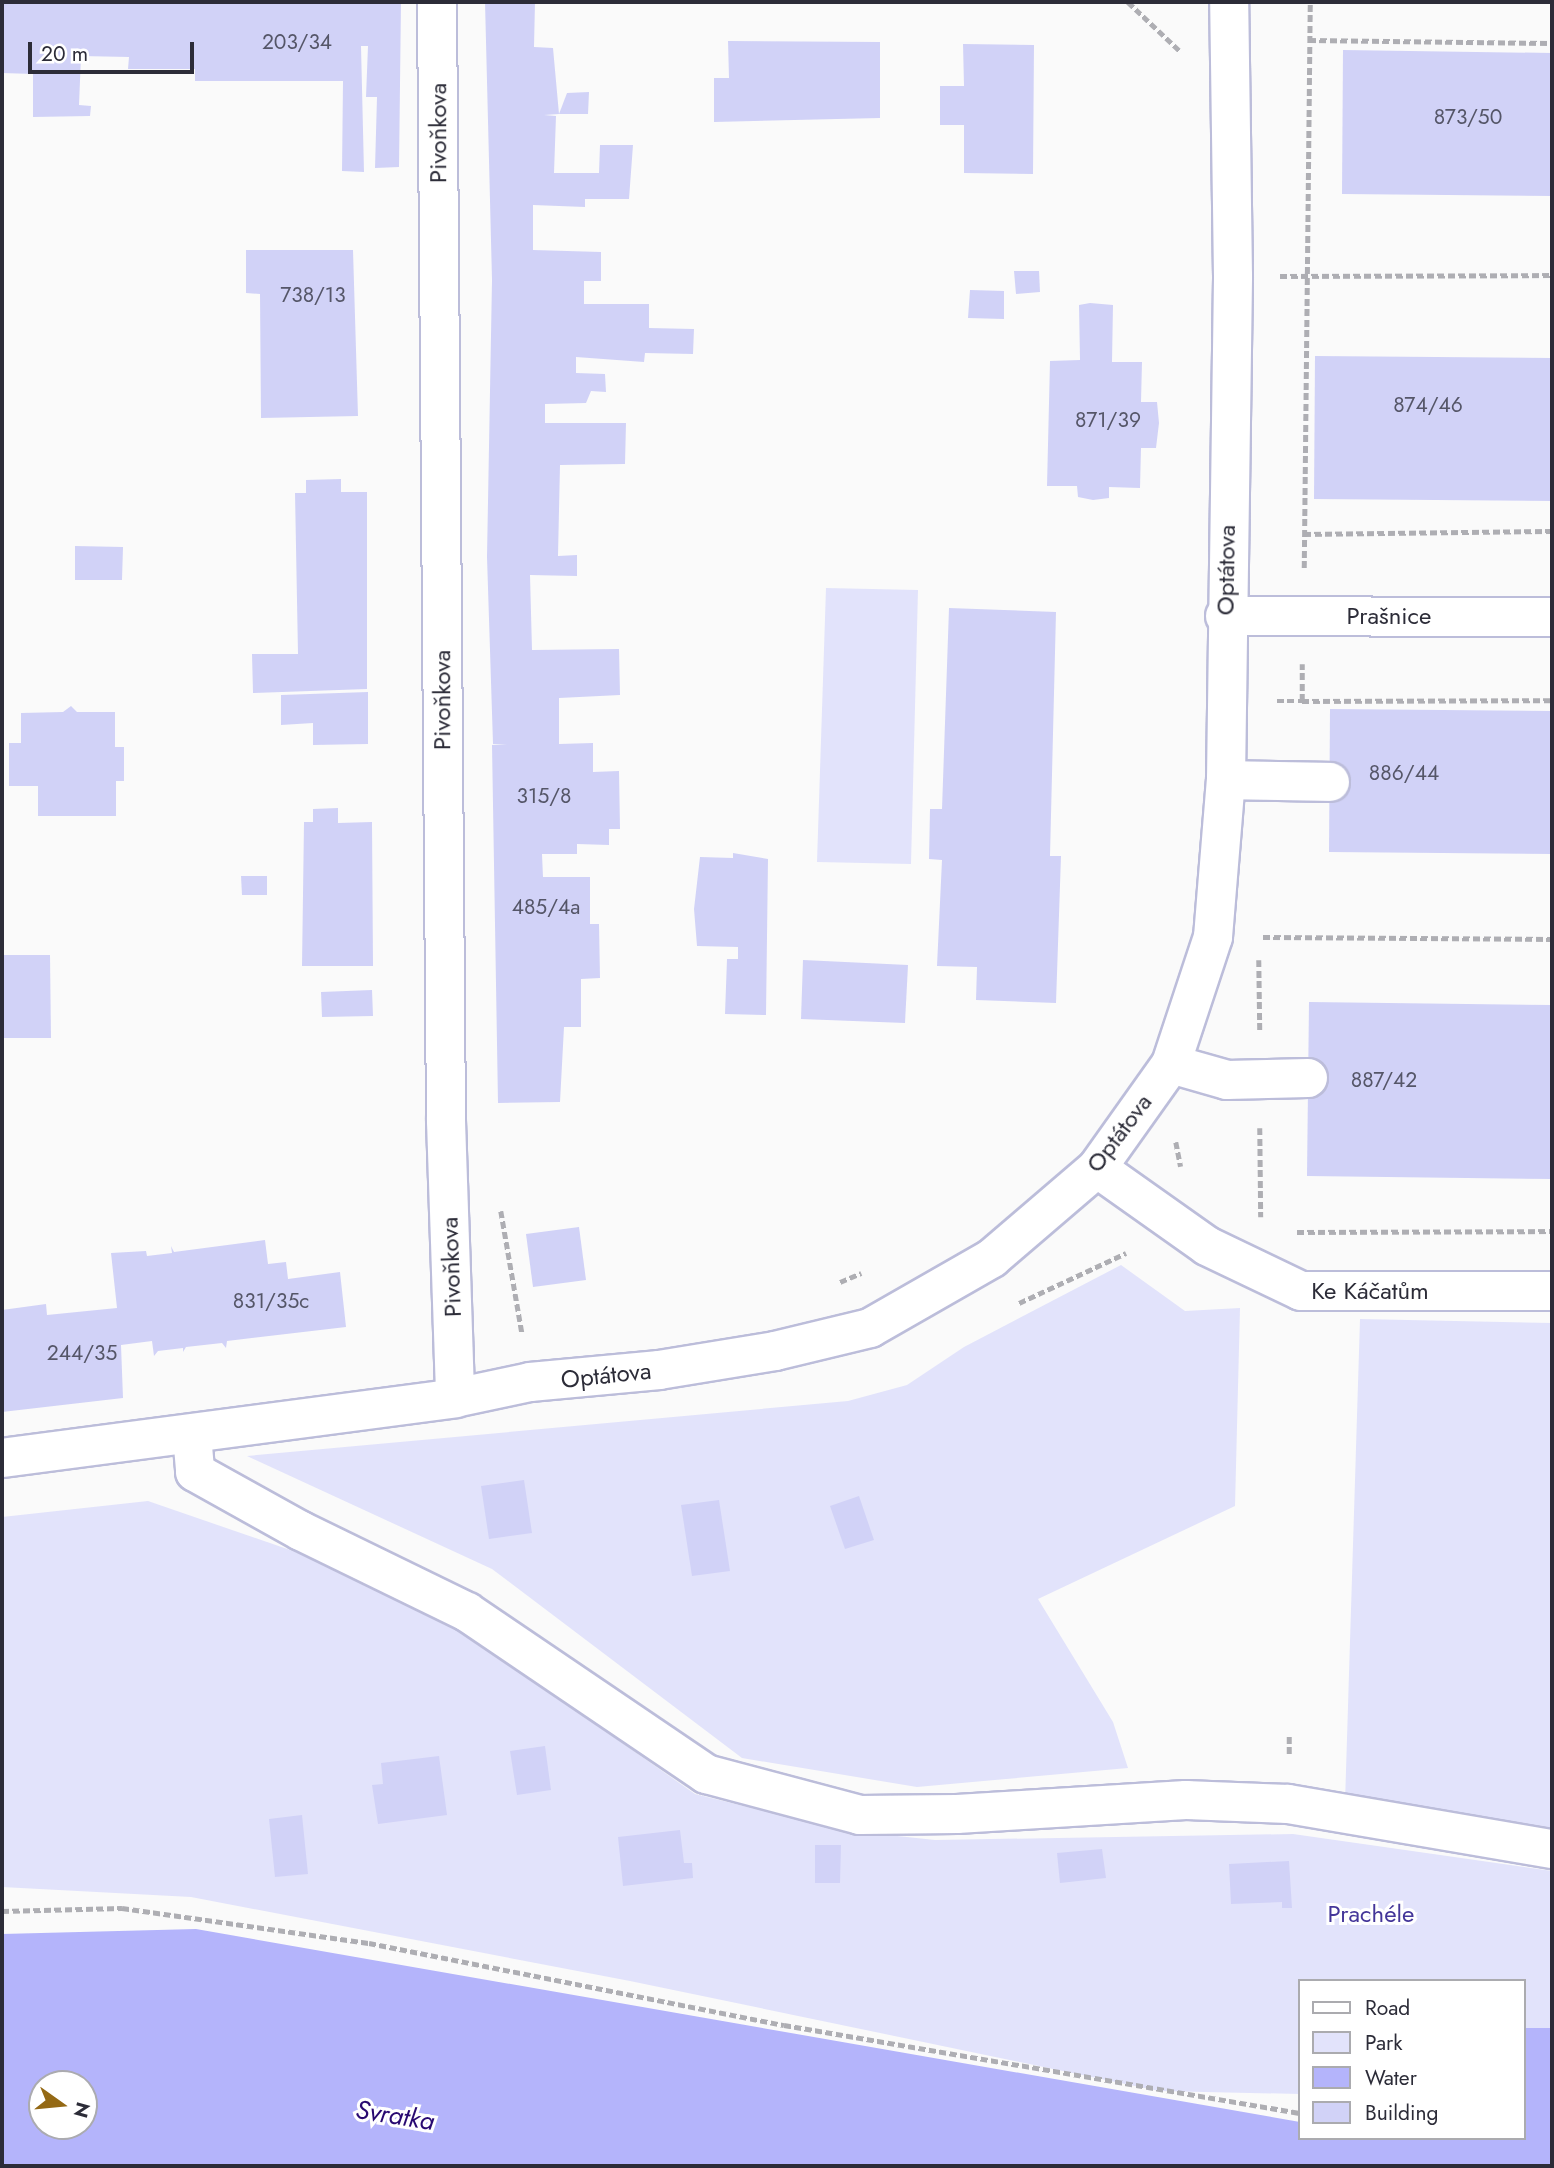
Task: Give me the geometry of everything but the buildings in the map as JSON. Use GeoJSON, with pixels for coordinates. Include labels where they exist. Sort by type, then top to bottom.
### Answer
{"type":"FeatureCollection","features":[{"type":"Feature","properties":{"kind":"street","name":"Pivoňkova"},"geometry":{"type":"LineString","coordinates":[[437,2],[446,1121],[455,1398]]}},
{"type":"Feature","properties":{"kind":"street","name":"Optátova"},"geometry":{"type":"LineString","coordinates":[[2,1458],[192,1435],[455,1398],[530,1382],[659,1370],[775,1351],[870,1328],[992,1258],[1097,1168],[1171,1064],[1213,937],[1226,780],[1225,616],[1233,276],[1229,2]]}},
{"type":"Feature","properties":{"kind":"street","name":"Prašnice"},"geometry":{"type":"LineString","coordinates":[[1225,616],[1552,617]]}},
{"type":"Feature","properties":{"kind":"street"},"geometry":{"type":"LineString","coordinates":[[1226,780],[1330,782]]}},
{"type":"Feature","properties":{"kind":"street"},"geometry":{"type":"LineString","coordinates":[[1171,1064],[1227,1080],[1308,1078]]}},
{"type":"Feature","properties":{"kind":"street","name":"Ke Káčatům"},"geometry":{"type":"LineString","coordinates":[[1097,1168],[1207,1246],[1301,1291],[1552,1291]]}},
{"type":"Feature","properties":{"kind":"street"},"geometry":{"type":"LineString","coordinates":[[192,1435],[195,1472],[301,1531],[467,1612],[706,1774],[860,1815],[957,1814],[1186,1800],[1288,1804],[1552,1849]]}},
{"type":"Feature","properties":{"kind":"path"},"geometry":{"type":"LineString","coordinates":[[1128,2],[1184,55]]}},
{"type":"Feature","properties":{"kind":"path"},"geometry":{"type":"LineString","coordinates":[[1310,40],[1552,43]]}},
{"type":"Feature","properties":{"kind":"path"},"geometry":{"type":"LineString","coordinates":[[1233,276],[1552,275]]}},
{"type":"Feature","properties":{"kind":"path"},"geometry":{"type":"LineString","coordinates":[[1304,534],[1552,531]]}},
{"type":"Feature","properties":{"kind":"path"},"geometry":{"type":"LineString","coordinates":[[1301,701],[1552,700]]}},
{"type":"Feature","properties":{"kind":"path"},"geometry":{"type":"LineString","coordinates":[[1213,937],[1552,939]]}},
{"type":"Feature","properties":{"kind":"path"},"geometry":{"type":"LineString","coordinates":[[499,1197],[530,1382]]}},
{"type":"Feature","properties":{"kind":"path"},"geometry":{"type":"LineString","coordinates":[[1289,1232],[1552,1231]]}},
{"type":"Feature","properties":{"kind":"path"},"geometry":{"type":"LineString","coordinates":[[2,1911],[122,1908],[369,1943],[784,2025],[1298,2113]]}},
{"type":"Feature","properties":{"kind":"green space"},"geometry":{"type":"Polygon","coordinates":[[[826,588],[918,590],[911,864],[817,862],[826,588]]]}},
{"type":"Feature","properties":{"kind":"green space"},"geometry":{"type":"Polygon","coordinates":[[[1121,1265],[1185,1311],[1240,1308],[1235,1506],[1038,1599],[1113,1722],[1128,1768],[917,1787],[742,1758],[492,1569],[247,1456],[848,1401],[907,1385],[964,1347],[1121,1265]]]}},
{"type":"Feature","properties":{"kind":"green space"},"geometry":{"type":"Polygon","coordinates":[[[1360,1319],[1552,1323],[1552,1830],[1345,1803],[1360,1319]]]}},
{"type":"Feature","properties":{"kind":"green space","name":"Prachéle"},"geometry":{"type":"Polygon","coordinates":[[[148,1501],[403,1589],[695,1794],[841,1830],[935,1840],[1293,1834],[1552,1871],[1552,2028],[1526,2028],[1526,1979],[1298,1979],[1298,2094],[1159,2091],[630,1981],[191,1897],[2,1887],[2,1517],[148,1501]]]}},
{"type":"Feature","properties":{"kind":"water","name":"Svratka"},"geometry":{"type":"Polygon","coordinates":[[[196,1929],[1298,2122],[1298,2140],[1526,2140],[1526,2028],[1552,2028],[1552,2166],[2,2166],[2,1934],[196,1929]]]}}]}
